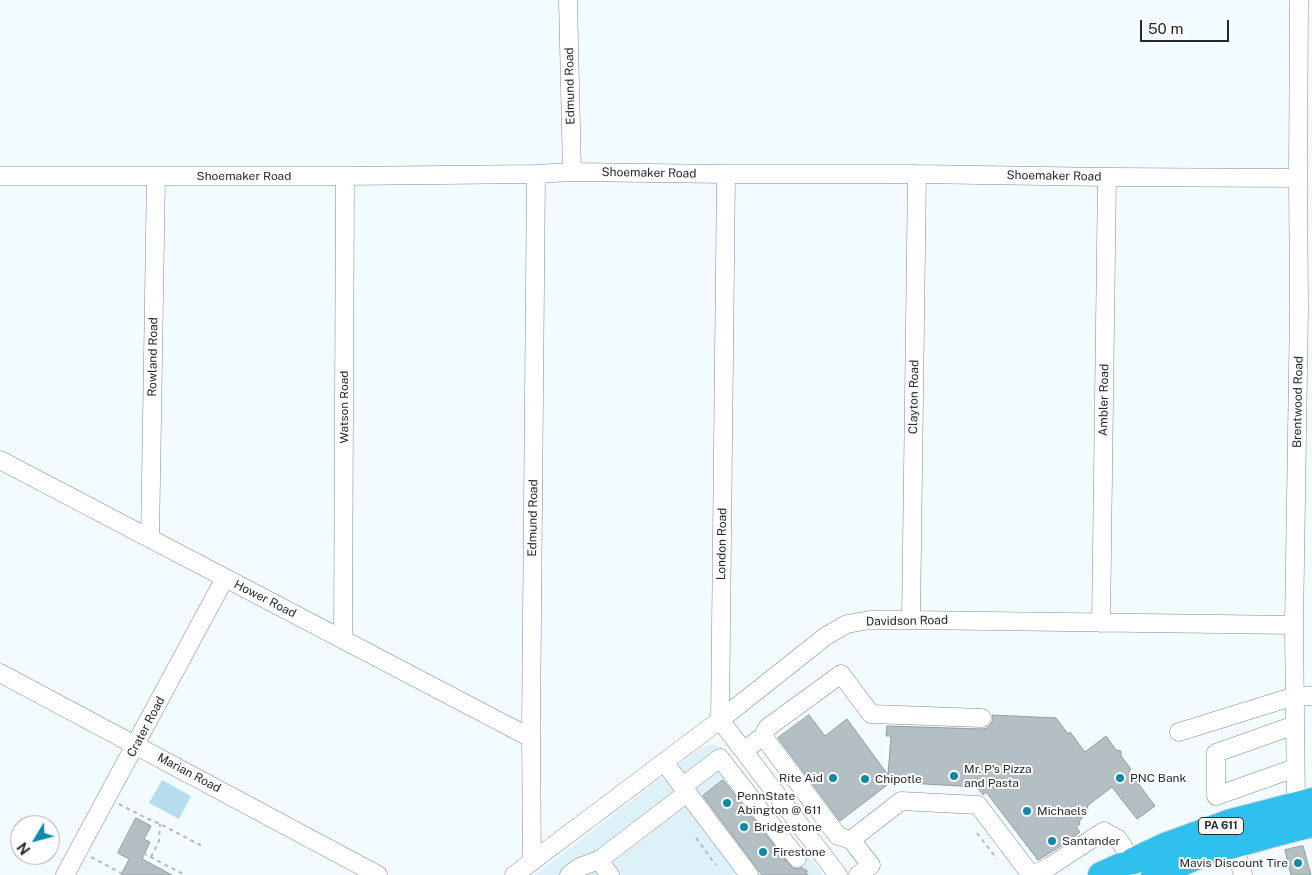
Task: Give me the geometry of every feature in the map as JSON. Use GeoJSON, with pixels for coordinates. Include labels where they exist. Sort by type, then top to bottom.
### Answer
{"type":"FeatureCollection","features":[{"type":"Feature","properties":{"kind":"highway","name":"PA 611"},"geometry":{"type":"LineString","coordinates":[[1154,875],[1205,853],[1234,845],[1307,810]]}},
{"type":"Feature","properties":{"kind":"highway","name":"PA 611"},"geometry":{"type":"LineString","coordinates":[[1118,867],[1165,846],[1231,822],[1307,810]]}},
{"type":"Feature","properties":{"kind":"street","name":"Edmund Road"},"geometry":{"type":"LineString","coordinates":[[568,0],[572,172]]}},
{"type":"Feature","properties":{"kind":"street","name":"Brentwood Road"},"geometry":{"type":"LineString","coordinates":[[1299,0],[1298,178],[1306,308],[1294,625],[1303,696],[1295,725],[1295,768],[1307,810]]}},
{"type":"Feature","properties":{"kind":"street","name":"Shoemaker Road"},"geometry":{"type":"LineString","coordinates":[[0,176],[345,176],[572,172],[1298,178]]}},
{"type":"Feature","properties":{"kind":"street","name":"Edmund Road"},"geometry":{"type":"LineString","coordinates":[[532,862],[530,738],[536,174]]}},
{"type":"Feature","properties":{"kind":"street","name":"London Road"},"geometry":{"type":"LineString","coordinates":[[720,720],[726,174]]}},
{"type":"Feature","properties":{"kind":"street","name":"Clayton Road"},"geometry":{"type":"LineString","coordinates":[[912,620],[917,174]]}},
{"type":"Feature","properties":{"kind":"street","name":"Rowland Road"},"geometry":{"type":"LineString","coordinates":[[150,538],[156,176]]}},
{"type":"Feature","properties":{"kind":"street","name":"Watson Road"},"geometry":{"type":"LineString","coordinates":[[343,639],[345,176]]}},
{"type":"Feature","properties":{"kind":"street","name":"Ambler Road"},"geometry":{"type":"LineString","coordinates":[[1101,623],[1106,177]]}},
{"type":"Feature","properties":{"kind":"street","name":"Hower Road"},"geometry":{"type":"LineString","coordinates":[[0,460],[530,738]]}},
{"type":"Feature","properties":{"kind":"street","name":"Crater Road"},"geometry":{"type":"LineString","coordinates":[[65,875],[225,578]]}},
{"type":"Feature","properties":{"kind":"street","name":"Davidson Road"},"geometry":{"type":"LineString","coordinates":[[514,875],[720,720],[826,636],[847,624],[870,620],[912,620],[1294,625]]}},
{"type":"Feature","properties":{"kind":"street","name":"Marian Road"},"geometry":{"type":"LineString","coordinates":[[0,673],[378,875]]}},
{"type":"Feature","properties":{"kind":"street"},"geometry":{"type":"LineString","coordinates":[[744,751],[763,736],[767,728],[840,674],[871,714],[982,718]]}},
{"type":"Feature","properties":{"kind":"street"},"geometry":{"type":"LineString","coordinates":[[1179,732],[1303,696]]}},
{"type":"Feature","properties":{"kind":"street"},"geometry":{"type":"LineString","coordinates":[[720,720],[838,875]]}},
{"type":"Feature","properties":{"kind":"street"},"geometry":{"type":"LineString","coordinates":[[1295,725],[1216,752],[1216,796],[1295,768]]}},
{"type":"Feature","properties":{"kind":"street"},"geometry":{"type":"LineString","coordinates":[[763,736],[838,836],[851,840],[870,872]]}},
{"type":"Feature","properties":{"kind":"street"},"geometry":{"type":"LineString","coordinates":[[569,875],[580,867],[599,860],[685,790],[720,758],[802,864]]}},
{"type":"Feature","properties":{"kind":"street"},"geometry":{"type":"LineString","coordinates":[[664,762],[749,875]]}},
{"type":"Feature","properties":{"kind":"street"},"geometry":{"type":"LineString","coordinates":[[851,840],[901,801],[978,805],[1032,875],[1048,867],[1104,831],[1118,839],[1118,867]]}},
{"type":"Feature","properties":{"kind":"street"},"geometry":{"type":"LineString","coordinates":[[1234,845],[1243,875]]}},
{"type":"Feature","properties":{"kind":"street"},"geometry":{"type":"LineString","coordinates":[[599,860],[610,875]]}},
{"type":"Feature","properties":{"kind":"path"},"geometry":{"type":"LineString","coordinates":[[115,802],[204,847]]}},
{"type":"Feature","properties":{"kind":"path"},"geometry":{"type":"LineString","coordinates":[[150,857],[159,841],[160,824]]}},
{"type":"Feature","properties":{"kind":"path"},"geometry":{"type":"LineString","coordinates":[[977,833],[998,859]]}},
{"type":"Feature","properties":{"kind":"path"},"geometry":{"type":"LineString","coordinates":[[696,838],[716,865]]}},
{"type":"Feature","properties":{"kind":"path"},"geometry":{"type":"LineString","coordinates":[[131,871],[141,852],[185,875]]}},
{"type":"Feature","properties":{"kind":"path"},"geometry":{"type":"LineString","coordinates":[[89,856],[121,873]]}},
{"type":"Feature","properties":{"kind":"path"},"geometry":{"type":"LineString","coordinates":[[802,864],[812,869]]}},
{"type":"Feature","properties":{"kind":"shaded area"},"geometry":{"type":"Polygon","coordinates":[[[708,745],[715,745],[726,750],[823,875],[535,875],[699,749],[708,745]]]}},
{"type":"Feature","properties":{"kind":"shaded area"},"geometry":{"type":"Polygon","coordinates":[[[162,780],[191,796],[179,819],[149,803],[162,780]]]}},
{"type":"Feature","properties":{"kind":"building"},"geometry":{"type":"Polygon","coordinates":[[[809,715],[825,736],[847,719],[888,775],[891,736],[886,736],[887,726],[982,729],[987,728],[991,724],[992,715],[1056,718],[1068,734],[1070,732],[1085,752],[1106,736],[1116,750],[1121,751],[1121,756],[1131,769],[1129,771],[1155,806],[1137,819],[1112,787],[1087,806],[1088,809],[1079,822],[1080,824],[1076,827],[1080,832],[1038,860],[986,792],[983,795],[977,787],[891,782],[840,821],[778,738],[809,715]]]}},
{"type":"Feature","properties":{"kind":"building"},"geometry":{"type":"Polygon","coordinates":[[[723,780],[789,864],[793,868],[798,869],[802,867],[808,875],[762,875],[703,796],[723,780]]]}},
{"type":"Feature","properties":{"kind":"building"},"geometry":{"type":"Polygon","coordinates":[[[136,818],[151,826],[144,839],[150,842],[142,859],[172,875],[121,875],[129,859],[118,853],[136,818]]]}},
{"type":"Feature","properties":{"kind":"building","name":"Mavis Discount Tire"},"geometry":{"type":"Polygon","coordinates":[[[1303,846],[1311,875],[1291,875],[1285,850],[1303,846]]]}},
{"type":"Feature","properties":{"kind":"place","name":"Mr. P's Pizza and Pasta"},"geometry":{"type":"Point","coordinates":[954,776]}},
{"type":"Feature","properties":{"kind":"place","name":"Rite Aid"},"geometry":{"type":"Point","coordinates":[833,778]}},
{"type":"Feature","properties":{"kind":"place","name":"PNC Bank"},"geometry":{"type":"Point","coordinates":[1120,778]}},
{"type":"Feature","properties":{"kind":"place","name":"Chipotle"},"geometry":{"type":"Point","coordinates":[865,779]}},
{"type":"Feature","properties":{"kind":"place","name":"PennState Abington @ 611"},"geometry":{"type":"Point","coordinates":[727,803]}},
{"type":"Feature","properties":{"kind":"place","name":"Michaels"},"geometry":{"type":"Point","coordinates":[1027,811]}},
{"type":"Feature","properties":{"kind":"place","name":"Bridgestone"},"geometry":{"type":"Point","coordinates":[744,827]}},
{"type":"Feature","properties":{"kind":"place","name":"Santander"},"geometry":{"type":"Point","coordinates":[1052,841]}},
{"type":"Feature","properties":{"kind":"place","name":"Firestone"},"geometry":{"type":"Point","coordinates":[763,852]}},
{"type":"Feature","properties":{"kind":"place","name":"Mavis Discount Tire"},"geometry":{"type":"Point","coordinates":[1298,863]}}]}
